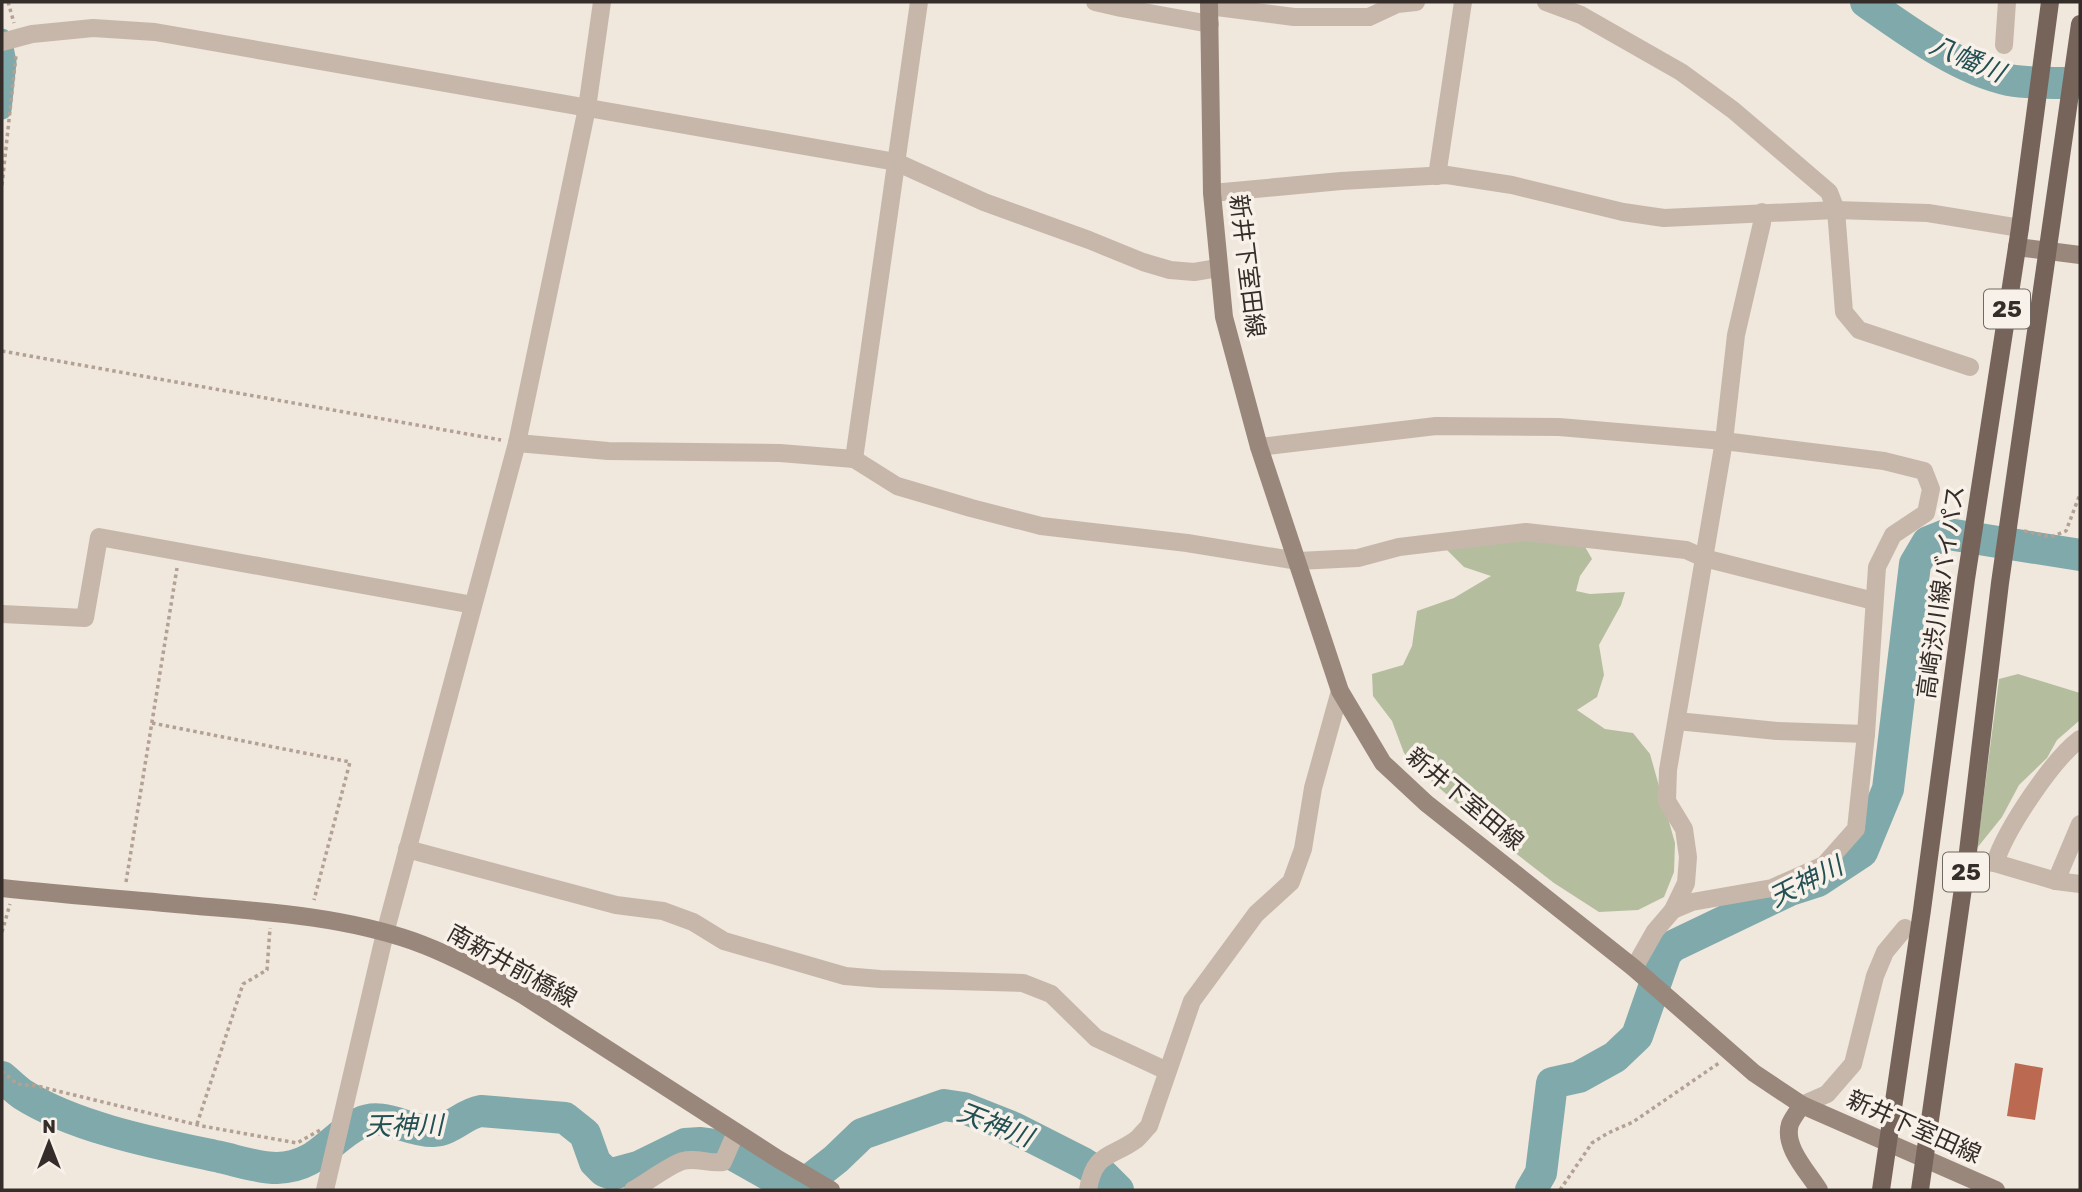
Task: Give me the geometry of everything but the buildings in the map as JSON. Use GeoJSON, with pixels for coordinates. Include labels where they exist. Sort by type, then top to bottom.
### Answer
{"type":"FeatureCollection","features":[{"type":"Feature","properties":{"kind":"main road","name":"高崎渋川線バイパス"},"geometry":{"type":"LineString","coordinates":[[1881,1190],[1966,579],[2020,228],[2050,2]]}},
{"type":"Feature","properties":{"kind":"main road","name":"新井下室田線"},"geometry":{"type":"LineString","coordinates":[[1209,11],[1212,193],[1224,317],[1259,447],[1340,691],[1383,763],[1426,803],[1633,968],[1754,1073],[1802,1105],[1996,1190]]}},
{"type":"Feature","properties":{"kind":"main road","name":"25"},"geometry":{"type":"LineString","coordinates":[[1920,1190],[1967,860],[2000,583],[2079,33]]}},
{"type":"Feature","properties":{"kind":"main road"},"geometry":{"type":"LineString","coordinates":[[2017,247],[2080,255]]}},
{"type":"Feature","properties":{"kind":"main road","name":"南新井前橋線"},"geometry":{"type":"LineString","coordinates":[[8,889],[309,917],[385,933],[449,956],[523,995],[831,1190]]}},
{"type":"Feature","properties":{"kind":"main road"},"geometry":{"type":"LineString","coordinates":[[1802,1105],[1791,1121],[1791,1145],[1819,1190]]}},
{"type":"Feature","properties":{"kind":"street"},"geometry":{"type":"LineString","coordinates":[[325,1190],[385,933],[517,443],[587,108],[602,2]]}},
{"type":"Feature","properties":{"kind":"street"},"geometry":{"type":"LineString","coordinates":[[854,459],[919,2]]}},
{"type":"Feature","properties":{"kind":"street"},"geometry":{"type":"LineString","coordinates":[[1095,2],[1121,8],[1294,17],[1369,17],[1397,4],[1416,2]]}},
{"type":"Feature","properties":{"kind":"street"},"geometry":{"type":"LineString","coordinates":[[1437,176],[1463,2]]}},
{"type":"Feature","properties":{"kind":"street"},"geometry":{"type":"LineString","coordinates":[[1546,2],[1581,15],[1691,80],[1733,110],[1829,192],[1836,210],[1844,312],[1859,330],[1970,366]]}},
{"type":"Feature","properties":{"kind":"street"},"geometry":{"type":"LineString","coordinates":[[2004,45],[2007,2]]}},
{"type":"Feature","properties":{"kind":"street"},"geometry":{"type":"LineString","coordinates":[[10,40],[32,34],[93,28],[155,32],[896,162],[984,202],[1143,262],[1170,270],[1194,272],[1218,268]]}},
{"type":"Feature","properties":{"kind":"street"},"geometry":{"type":"LineString","coordinates":[[1212,193],[1341,181],[1447,175],[1512,185],[1623,212],[1664,218],[1836,210],[1928,213],[2020,228]]}},
{"type":"Feature","properties":{"kind":"street"},"geometry":{"type":"LineString","coordinates":[[1633,968],[1655,931],[1673,910],[1686,883],[1688,857],[1684,829],[1667,801],[1668,770],[1724,441],[1735,335],[1762,223],[1762,212]]}},
{"type":"Feature","properties":{"kind":"street"},"geometry":{"type":"LineString","coordinates":[[1259,447],[1436,426],[1559,427],[1724,441],[1884,461],[1924,471],[1931,489],[1926,513],[1893,535],[1877,567],[1867,734],[1856,829],[1824,865],[1772,888],[1692,902],[1673,910]]}},
{"type":"Feature","properties":{"kind":"street"},"geometry":{"type":"LineString","coordinates":[[517,443],[608,451],[780,453],[854,459],[897,486],[1041,526],[1187,543],[1298,561],[1358,558],[1399,547],[1526,532],[1686,550],[1704,558],[1874,601]]}},
{"type":"Feature","properties":{"kind":"street"},"geometry":{"type":"LineString","coordinates":[[2,614],[85,618],[99,537],[473,604]]}},
{"type":"Feature","properties":{"kind":"street"},"geometry":{"type":"LineString","coordinates":[[1088,1190],[1090,1179],[1103,1157],[1137,1139],[1149,1126],[1192,1001],[1256,914],[1291,882],[1303,849],[1313,788],[1340,691]]}},
{"type":"Feature","properties":{"kind":"street"},"geometry":{"type":"LineString","coordinates":[[1676,721],[1777,731],[1867,734]]}},
{"type":"Feature","properties":{"kind":"street"},"geometry":{"type":"LineString","coordinates":[[1994,863],[2032,796],[2068,748],[2080,739]]}},
{"type":"Feature","properties":{"kind":"street"},"geometry":{"type":"LineString","coordinates":[[2056,881],[2080,824]]}},
{"type":"Feature","properties":{"kind":"street"},"geometry":{"type":"LineString","coordinates":[[407,849],[616,905],[663,911],[693,922],[724,941],[845,976],[1023,983],[1051,995],[1096,1038],[1167,1071]]}},
{"type":"Feature","properties":{"kind":"street"},"geometry":{"type":"LineString","coordinates":[[1967,860],[1994,863],[2056,881],[2080,884]]}},
{"type":"Feature","properties":{"kind":"street"},"geometry":{"type":"LineString","coordinates":[[1802,1105],[1827,1094],[1853,1064],[1875,976],[1885,952],[1905,928]]}},
{"type":"Feature","properties":{"kind":"street"},"geometry":{"type":"LineString","coordinates":[[634,1190],[682,1161],[723,1161],[736,1132]]}},
{"type":"Feature","properties":{"kind":"path"},"geometry":{"type":"LineString","coordinates":[[2,185],[10,40],[8,2]]}},
{"type":"Feature","properties":{"kind":"path"},"geometry":{"type":"LineString","coordinates":[[2,351],[517,443]]}},
{"type":"Feature","properties":{"kind":"path"},"geometry":{"type":"LineString","coordinates":[[124,900],[179,552]]}},
{"type":"Feature","properties":{"kind":"path"},"geometry":{"type":"LineString","coordinates":[[152,723],[350,762],[309,917]]}},
{"type":"Feature","properties":{"kind":"path"},"geometry":{"type":"LineString","coordinates":[[2,933],[8,889]]}},
{"type":"Feature","properties":{"kind":"path"},"geometry":{"type":"LineString","coordinates":[[197,1124],[243,984],[267,970],[271,912]]}},
{"type":"Feature","properties":{"kind":"path"},"geometry":{"type":"LineString","coordinates":[[1560,1190],[1592,1143],[1633,1122],[1710,1071],[1731,1053]]}},
{"type":"Feature","properties":{"kind":"path"},"geometry":{"type":"LineString","coordinates":[[2,1071],[17,1084],[37,1086],[197,1124],[297,1143],[342,1118]]}},
{"type":"Feature","properties":{"kind":"green space"},"geometry":{"type":"Polygon","coordinates":[[[1509,537],[1584,545],[1592,559],[1580,576],[1576,591],[1590,594],[1625,592],[1621,605],[1599,645],[1604,675],[1597,697],[1577,710],[1605,729],[1633,733],[1650,754],[1675,843],[1674,872],[1664,897],[1638,910],[1599,912],[1554,883],[1505,845],[1422,773],[1404,753],[1392,721],[1373,696],[1372,674],[1403,665],[1412,646],[1417,611],[1454,598],[1491,576],[1464,567],[1447,550],[1509,537]]]}},
{"type":"Feature","properties":{"kind":"green space"},"geometry":{"type":"Polygon","coordinates":[[[2018,674],[2080,693],[2080,720],[2057,740],[2047,758],[2019,785],[2002,817],[1977,848],[1999,679],[2018,674]]]}},
{"type":"Feature","properties":{"kind":"waterway","name":"八幡川"},"geometry":{"type":"LineString","coordinates":[[1866,2],[1934,48],[1990,75],[2027,82],[2080,83]]}},
{"type":"Feature","properties":{"kind":"waterway"},"geometry":{"type":"LineString","coordinates":[[2,38],[7,62],[2,110]]}},
{"type":"Feature","properties":{"kind":"waterway","name":"天神川"},"geometry":{"type":"LineString","coordinates":[[1531,1190],[1541,1173],[1552,1083],[1579,1077],[1615,1057],[1637,1036],[1666,953],[1673,946],[1790,890],[1818,881],[1862,852],[1888,789],[1915,564],[1928,542],[1948,534],[2080,555]]}},
{"type":"Feature","properties":{"kind":"waterway","name":"天神川"},"geometry":{"type":"LineString","coordinates":[[2,1077],[22,1094],[43,1106],[92,1125],[263,1167],[277,1168],[303,1163],[349,1129],[369,1120],[378,1119],[433,1131],[446,1128],[481,1111],[565,1118],[585,1134],[595,1162],[604,1171],[612,1174],[638,1167],[685,1144],[701,1143],[716,1145],[787,1185],[799,1188],[862,1134],[944,1105],[964,1108],[1014,1128],[1083,1163],[1104,1176],[1118,1190]]}}]}
